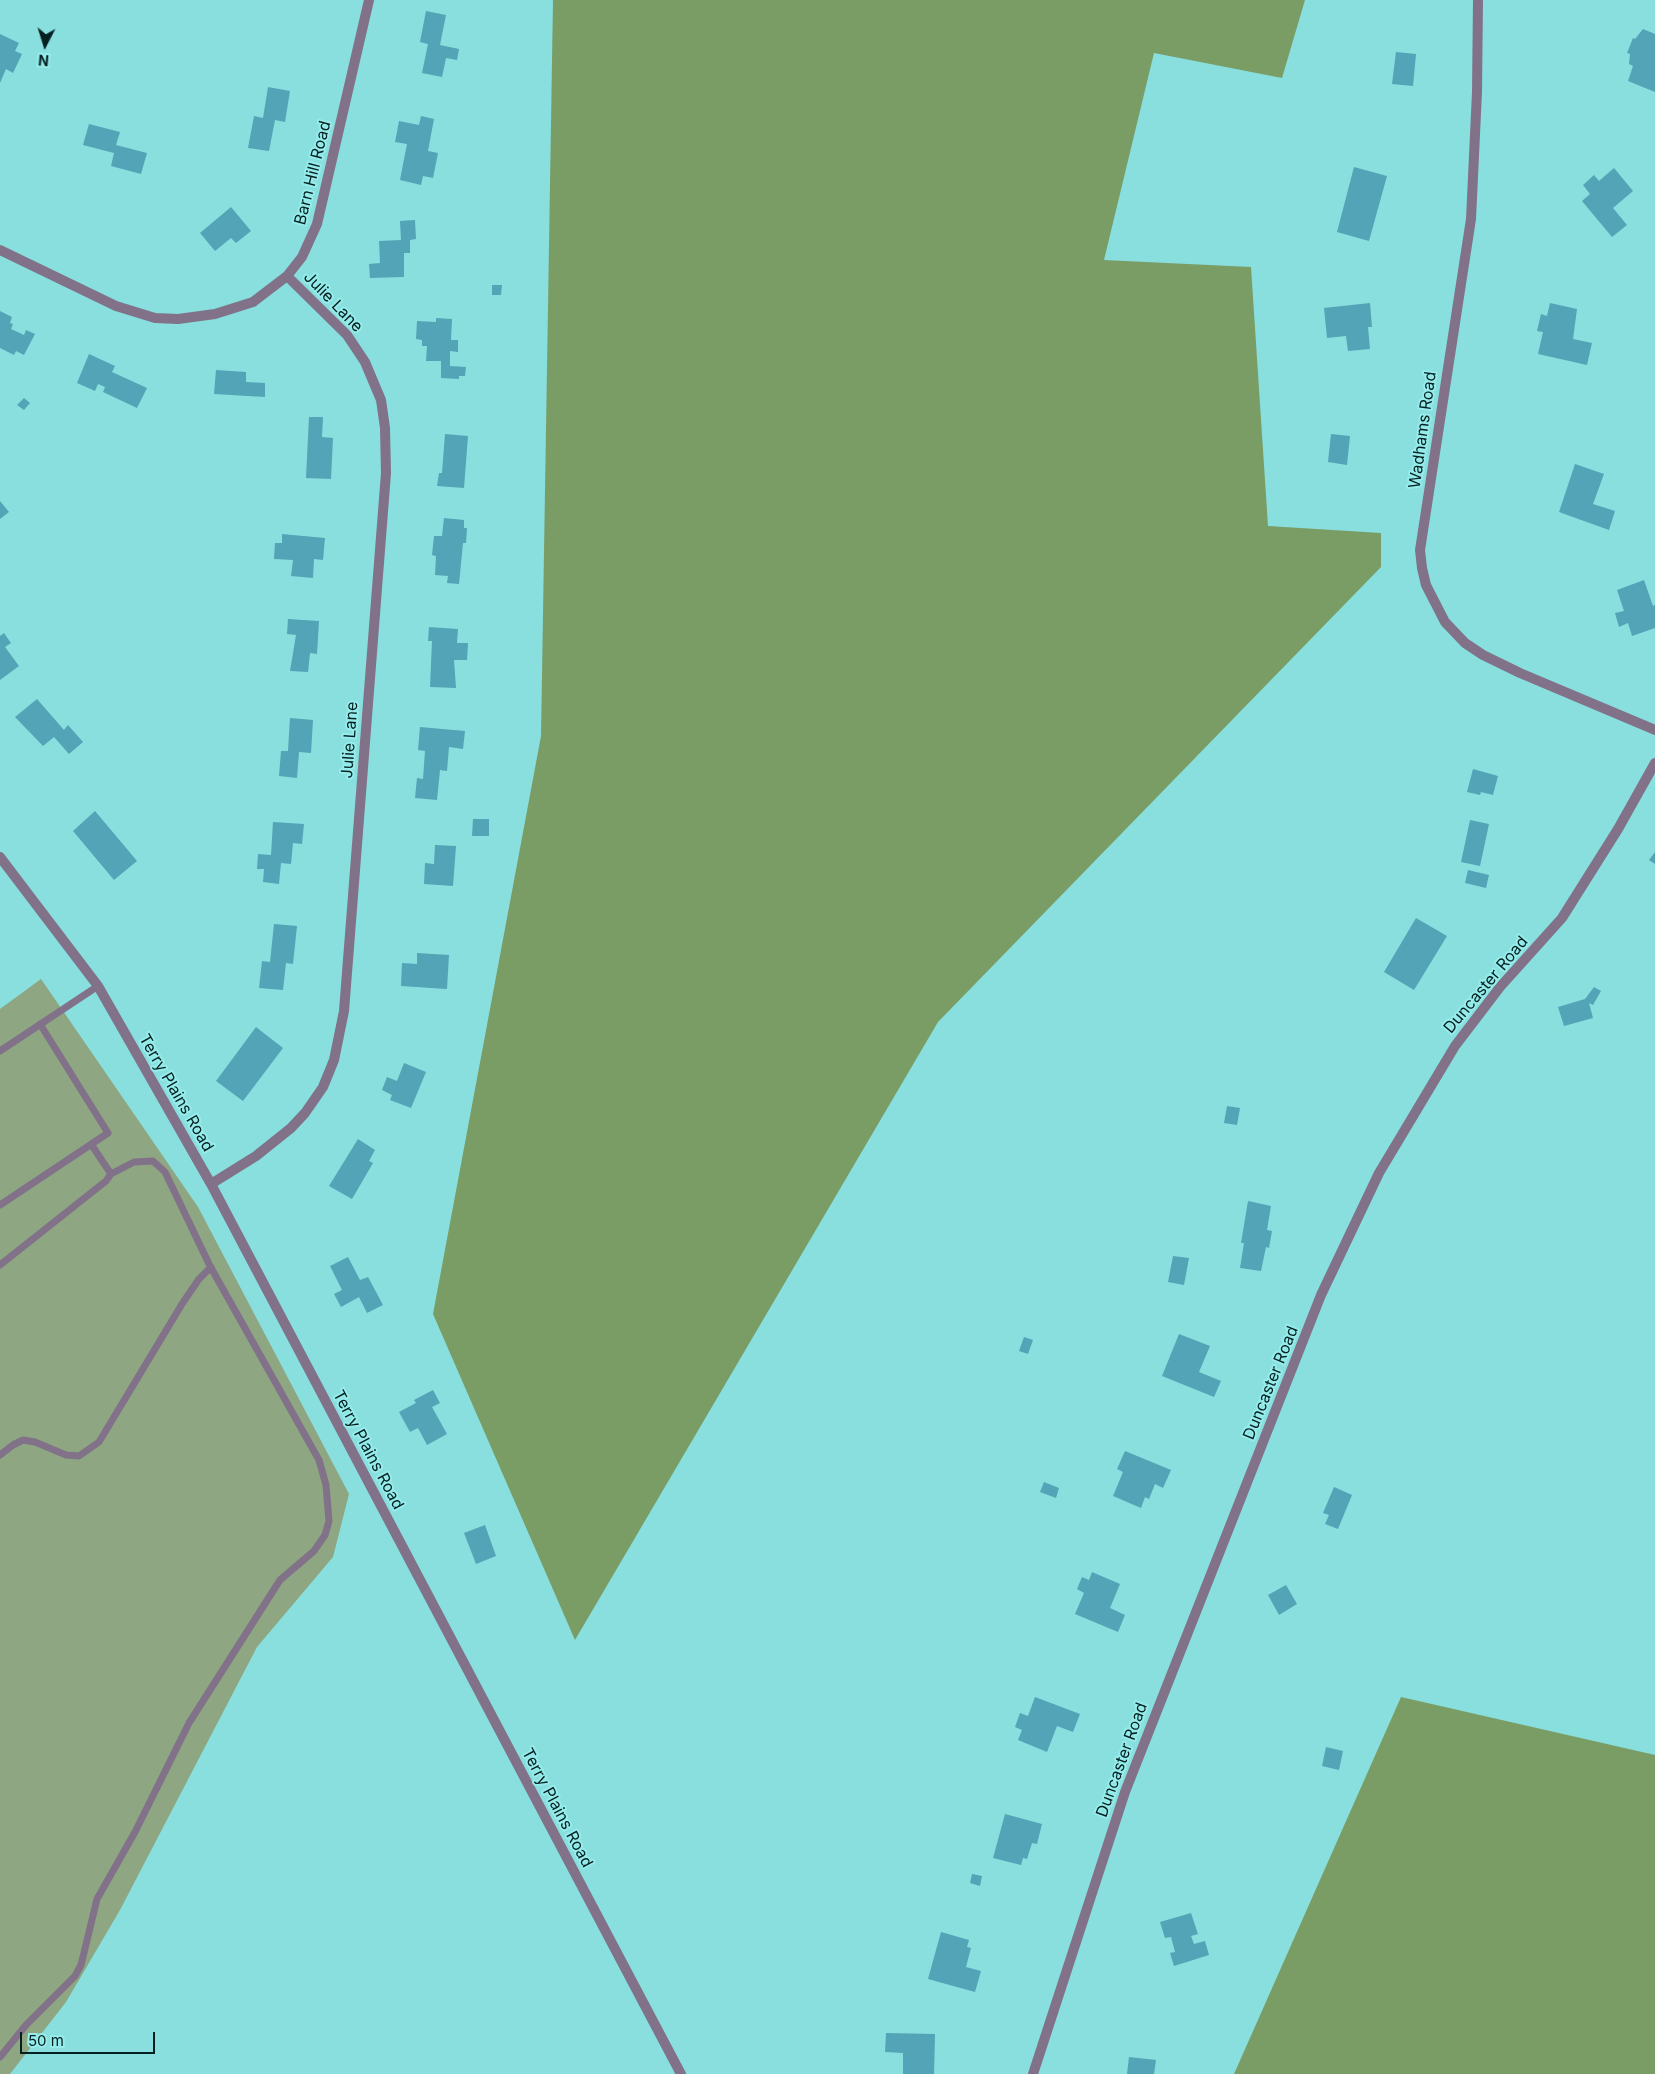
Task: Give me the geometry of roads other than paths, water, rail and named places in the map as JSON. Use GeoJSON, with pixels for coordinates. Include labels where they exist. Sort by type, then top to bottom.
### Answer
{"type":"FeatureCollection","features":[{"type":"Feature","properties":{"kind":"street","name":"Barn Hill Road"},"geometry":{"type":"LineString","coordinates":[[0,250],[116,306],[155,318],[178,319],[215,314],[253,302],[287,276],[302,257],[317,224],[369,0]]}},
{"type":"Feature","properties":{"kind":"street","name":"Wadhams Road"},"geometry":{"type":"LineString","coordinates":[[1478,0],[1477,92],[1471,219],[1420,550],[1426,585],[1445,622],[1465,643],[1483,655],[1520,673],[1655,730]]}},
{"type":"Feature","properties":{"kind":"street","name":"Julie Lane"},"geometry":{"type":"LineString","coordinates":[[211,1184],[256,1156],[291,1128],[305,1114],[323,1087],[330,1069],[344,1011],[386,473],[385,428],[381,400],[365,362],[347,335],[287,276]]}},
{"type":"Feature","properties":{"kind":"street","name":"Duncaster Road"},"geometry":{"type":"LineString","coordinates":[[1033,2074],[1125,1792],[1321,1295],[1379,1173],[1455,1046],[1500,987],[1562,918],[1618,829],[1655,763]]}},
{"type":"Feature","properties":{"kind":"street","name":"Terry Plains Road"},"geometry":{"type":"LineString","coordinates":[[0,857],[98,986],[211,1184],[681,2074]]}},
{"type":"Feature","properties":{"kind":"lane"},"geometry":{"type":"LineString","coordinates":[[0,1051],[98,986]]}},
{"type":"Feature","properties":{"kind":"lane"},"geometry":{"type":"LineString","coordinates":[[0,1205],[108,1133],[40,1024]]}},
{"type":"Feature","properties":{"kind":"lane"},"geometry":{"type":"LineString","coordinates":[[91,1144],[111,1174]]}},
{"type":"Feature","properties":{"kind":"lane"},"geometry":{"type":"LineString","coordinates":[[0,1265],[106,1181],[111,1174],[134,1162],[153,1160],[165,1172],[211,1267],[318,1460],[326,1484],[329,1521],[324,1535],[314,1551],[280,1580],[253,1625],[232,1653],[184,1732],[135,1832],[97,1900],[81,1965],[75,1976],[26,2025],[0,2057]]}},
{"type":"Feature","properties":{"kind":"lane"},"geometry":{"type":"LineString","coordinates":[[0,1455],[22,1440],[35,1442],[66,1455],[79,1456],[99,1442],[182,1304],[199,1279],[211,1267]]}}]}
